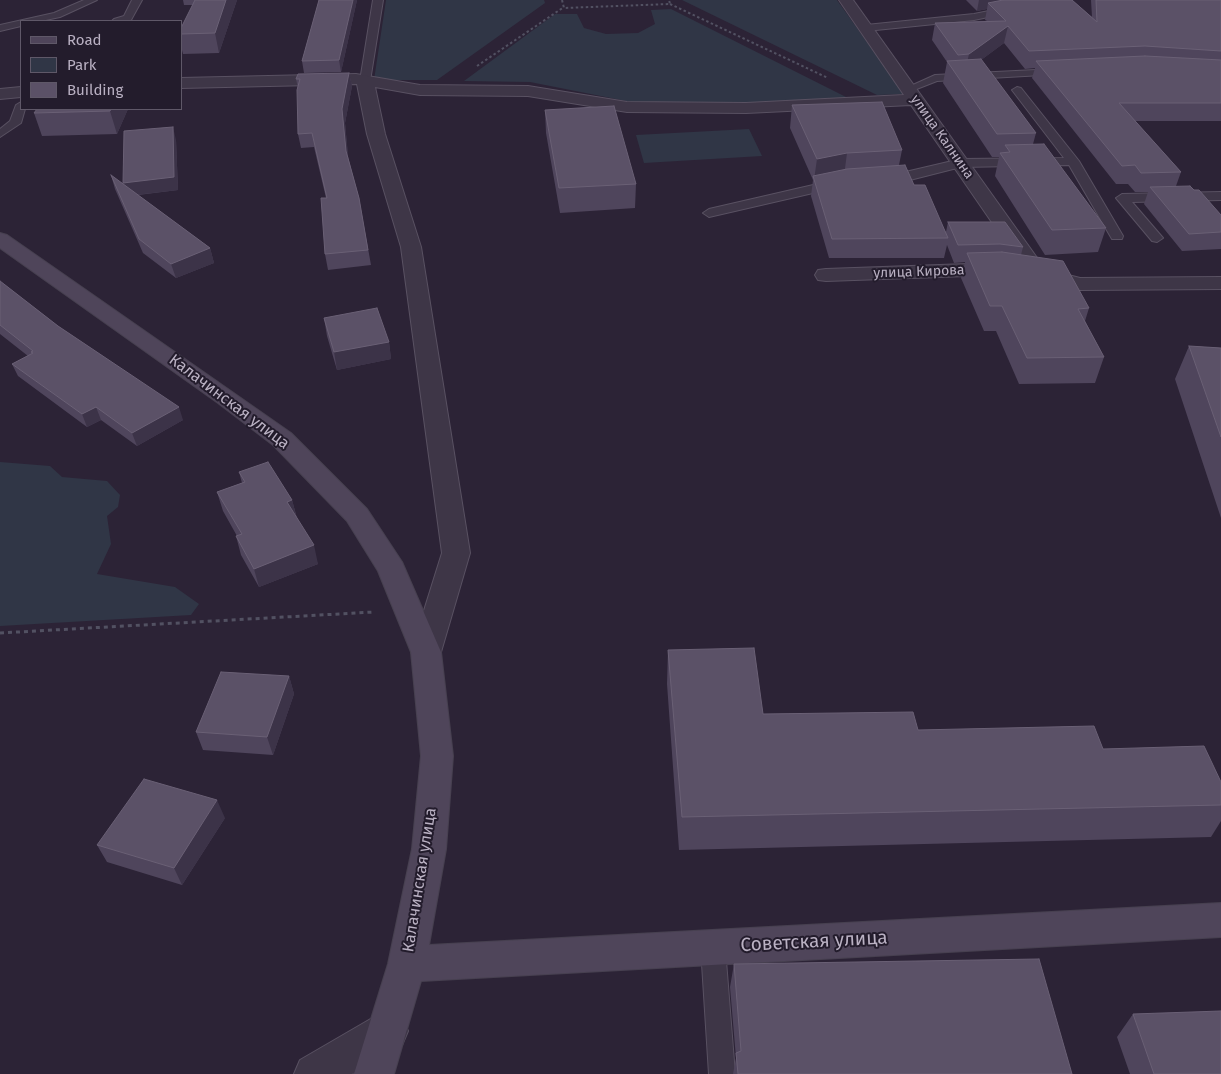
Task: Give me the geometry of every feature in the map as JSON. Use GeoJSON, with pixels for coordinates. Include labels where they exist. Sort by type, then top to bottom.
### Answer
{"type":"FeatureCollection","features":[{"type":"Feature","properties":{"kind":"main road","name":"Калачинская улица"},"geometry":{"type":"LineString","coordinates":[[0,239],[227,398],[282,439],[357,515],[392,569],[426,652],[437,756],[429,849],[406,964],[374,1074]]}},
{"type":"Feature","properties":{"kind":"main road","name":"Советская улица"},"geometry":{"type":"LineString","coordinates":[[406,964],[1221,920]]}},
{"type":"Feature","properties":{"kind":"street","name":"улица Калнина"},"geometry":{"type":"LineString","coordinates":[[846,0],[1038,274]]}},
{"type":"Feature","properties":{"kind":"street"},"geometry":{"type":"LineString","coordinates":[[182,83],[330,79],[365,81],[420,90],[528,91],[627,107],[746,108],[878,102],[913,95]]}},
{"type":"Feature","properties":{"kind":"street"},"geometry":{"type":"LineString","coordinates":[[365,81],[376,134],[411,247],[456,553],[426,652]]}},
{"type":"Feature","properties":{"kind":"street"},"geometry":{"type":"LineString","coordinates":[[0,94],[20,92]]}},
{"type":"Feature","properties":{"kind":"street","name":"улица Кирова"},"geometry":{"type":"LineString","coordinates":[[826,275],[996,269],[1038,274],[1080,284],[1221,283]]}},
{"type":"Feature","properties":{"kind":"street"},"geometry":{"type":"LineString","coordinates":[[314,1074],[388,1031]]}},
{"type":"Feature","properties":{"kind":"lane"},"geometry":{"type":"LineString","coordinates":[[33,20],[57,14],[92,0]]}},
{"type":"Feature","properties":{"kind":"lane"},"geometry":{"type":"LineString","coordinates":[[121,20],[128,18],[137,0]]}},
{"type":"Feature","properties":{"kind":"lane"},"geometry":{"type":"LineString","coordinates":[[365,81],[378,0]]}},
{"type":"Feature","properties":{"kind":"lane"},"geometry":{"type":"LineString","coordinates":[[866,28],[974,17],[1018,8]]}},
{"type":"Feature","properties":{"kind":"lane"},"geometry":{"type":"LineString","coordinates":[[0,28],[20,23]]}},
{"type":"Feature","properties":{"kind":"lane"},"geometry":{"type":"LineString","coordinates":[[0,28],[20,27]]}},
{"type":"Feature","properties":{"kind":"lane"},"geometry":{"type":"LineString","coordinates":[[913,95],[935,78],[1062,72]]}},
{"type":"Feature","properties":{"kind":"lane"},"geometry":{"type":"LineString","coordinates":[[1017,90],[1073,161],[1117,236]]}},
{"type":"Feature","properties":{"kind":"lane"},"geometry":{"type":"LineString","coordinates":[[0,134],[15,123],[20,108]]}},
{"type":"Feature","properties":{"kind":"lane"},"geometry":{"type":"LineString","coordinates":[[880,180],[898,179],[961,163],[1073,161]]}},
{"type":"Feature","properties":{"kind":"lane"},"geometry":{"type":"LineString","coordinates":[[709,213],[844,182]]}},
{"type":"Feature","properties":{"kind":"lane"},"geometry":{"type":"LineString","coordinates":[[1157,238],[1122,198],[1221,196]]}},
{"type":"Feature","properties":{"kind":"lane"},"geometry":{"type":"LineString","coordinates":[[713,948],[722,1074]]}},
{"type":"Feature","properties":{"kind":"path"},"geometry":{"type":"LineString","coordinates":[[562,0],[564,7]]}},
{"type":"Feature","properties":{"kind":"path"},"geometry":{"type":"LineString","coordinates":[[669,0],[670,4]]}},
{"type":"Feature","properties":{"kind":"path"},"geometry":{"type":"LineString","coordinates":[[442,90],[564,7],[670,4],[878,102]]}},
{"type":"Feature","properties":{"kind":"path"},"geometry":{"type":"LineString","coordinates":[[0,633],[409,610]]}},
{"type":"Feature","properties":{"kind":"green space"},"geometry":{"type":"Polygon","coordinates":[[[386,0],[544,0],[545,3],[437,80],[374,80],[386,0]]]}},
{"type":"Feature","properties":{"kind":"green space"},"geometry":{"type":"Polygon","coordinates":[[[682,0],[837,0],[904,94],[877,95],[682,0]]]}},
{"type":"Feature","properties":{"kind":"green space"},"geometry":{"type":"Polygon","coordinates":[[[671,9],[848,98],[750,103],[631,102],[530,82],[464,81],[555,14],[577,14],[584,28],[606,34],[638,33],[655,24],[651,10],[671,9]]]}},
{"type":"Feature","properties":{"kind":"green space"},"geometry":{"type":"Polygon","coordinates":[[[749,129],[762,156],[644,163],[636,135],[749,129]]]}},
{"type":"Feature","properties":{"kind":"green space"},"geometry":{"type":"Polygon","coordinates":[[[0,462],[50,466],[62,477],[107,481],[120,495],[118,507],[107,516],[111,544],[97,574],[175,587],[199,604],[191,615],[0,626],[0,462]]]}},
{"type":"Feature","properties":{"kind":"building"},"geometry":{"type":"Polygon","coordinates":[[[195,0],[226,0],[215,33],[182,34],[182,26],[195,0]]]}},
{"type":"Feature","properties":{"kind":"building"},"geometry":{"type":"Polygon","coordinates":[[[319,0],[353,0],[339,60],[302,61],[319,0]]]}},
{"type":"Feature","properties":{"kind":"building"},"geometry":{"type":"Polygon","coordinates":[[[1003,0],[1072,0],[1097,22],[1096,0],[1221,0],[1221,51],[1145,46],[1029,51],[1008,26],[969,54],[958,55],[935,23],[1006,21],[988,3],[1003,0]]]}},
{"type":"Feature","properties":{"kind":"building"},"geometry":{"type":"Polygon","coordinates":[[[1145,56],[1221,60],[1221,103],[1119,103],[1181,172],[1141,173],[1135,165],[1122,166],[1036,61],[1145,56]]]}},
{"type":"Feature","properties":{"kind":"building"},"geometry":{"type":"Polygon","coordinates":[[[981,59],[1036,133],[997,134],[947,61],[981,59]]]}},
{"type":"Feature","properties":{"kind":"building"},"geometry":{"type":"Polygon","coordinates":[[[349,73],[342,109],[346,151],[359,198],[368,250],[325,254],[321,198],[327,198],[312,133],[298,134],[297,90],[300,79],[296,79],[298,74],[349,73]]]}},
{"type":"Feature","properties":{"kind":"building"},"geometry":{"type":"Polygon","coordinates":[[[882,102],[902,150],[847,153],[817,159],[792,105],[882,102]]]}},
{"type":"Feature","properties":{"kind":"building"},"geometry":{"type":"Polygon","coordinates":[[[614,106],[636,184],[559,188],[545,110],[614,106]]]}},
{"type":"Feature","properties":{"kind":"building"},"geometry":{"type":"Polygon","coordinates":[[[36,110],[110,110],[110,111],[34,113],[36,110]]]}},
{"type":"Feature","properties":{"kind":"building"},"geometry":{"type":"Polygon","coordinates":[[[173,127],[174,177],[123,183],[124,131],[173,127]]]}},
{"type":"Feature","properties":{"kind":"building"},"geometry":{"type":"Polygon","coordinates":[[[1044,144],[1106,228],[1052,230],[1000,153],[1010,152],[1005,145],[1044,144]]]}},
{"type":"Feature","properties":{"kind":"building"},"geometry":{"type":"Polygon","coordinates":[[[905,165],[914,185],[925,185],[948,238],[832,239],[813,176],[847,169],[905,165]]]}},
{"type":"Feature","properties":{"kind":"building"},"geometry":{"type":"Polygon","coordinates":[[[111,175],[210,248],[171,264],[139,239],[111,175]]]}},
{"type":"Feature","properties":{"kind":"building"},"geometry":{"type":"Polygon","coordinates":[[[1190,186],[1194,190],[1199,190],[1221,215],[1221,232],[1189,234],[1150,187],[1190,186]]]}},
{"type":"Feature","properties":{"kind":"building"},"geometry":{"type":"Polygon","coordinates":[[[948,222],[1005,222],[1023,247],[1000,244],[958,245],[948,222]]]}},
{"type":"Feature","properties":{"kind":"building"},"geometry":{"type":"Polygon","coordinates":[[[1002,252],[1063,261],[1089,308],[1078,309],[1104,357],[1027,358],[1002,306],[990,306],[967,253],[1002,252]]]}},
{"type":"Feature","properties":{"kind":"building"},"geometry":{"type":"Polygon","coordinates":[[[0,281],[58,326],[179,407],[132,433],[96,407],[82,414],[12,364],[33,353],[31,352],[33,351],[0,325],[0,281]]]}},
{"type":"Feature","properties":{"kind":"building"},"geometry":{"type":"Polygon","coordinates":[[[377,308],[389,342],[334,352],[324,318],[377,308]]]}},
{"type":"Feature","properties":{"kind":"building"},"geometry":{"type":"Polygon","coordinates":[[[1189,346],[1221,348],[1221,437],[1189,346]]]}},
{"type":"Feature","properties":{"kind":"building"},"geometry":{"type":"Polygon","coordinates":[[[268,462],[292,500],[287,502],[314,545],[254,569],[236,536],[242,534],[217,492],[245,482],[239,472],[268,462]]]}},
{"type":"Feature","properties":{"kind":"building"},"geometry":{"type":"Polygon","coordinates":[[[754,648],[763,714],[913,712],[918,730],[1094,726],[1103,749],[1204,746],[1221,782],[1221,805],[682,817],[668,650],[754,648]]]}},
{"type":"Feature","properties":{"kind":"building"},"geometry":{"type":"Polygon","coordinates":[[[221,672],[289,676],[267,737],[196,732],[221,672]]]}},
{"type":"Feature","properties":{"kind":"building"},"geometry":{"type":"Polygon","coordinates":[[[144,779],[217,800],[174,868],[97,845],[144,779]]]}},
{"type":"Feature","properties":{"kind":"building"},"geometry":{"type":"Polygon","coordinates":[[[1039,959],[1072,1074],[738,1074],[736,1053],[741,1051],[734,964],[1039,959]]]}},
{"type":"Feature","properties":{"kind":"building"},"geometry":{"type":"Polygon","coordinates":[[[1221,1011],[1221,1074],[1154,1074],[1133,1014],[1221,1011]]]}}]}
